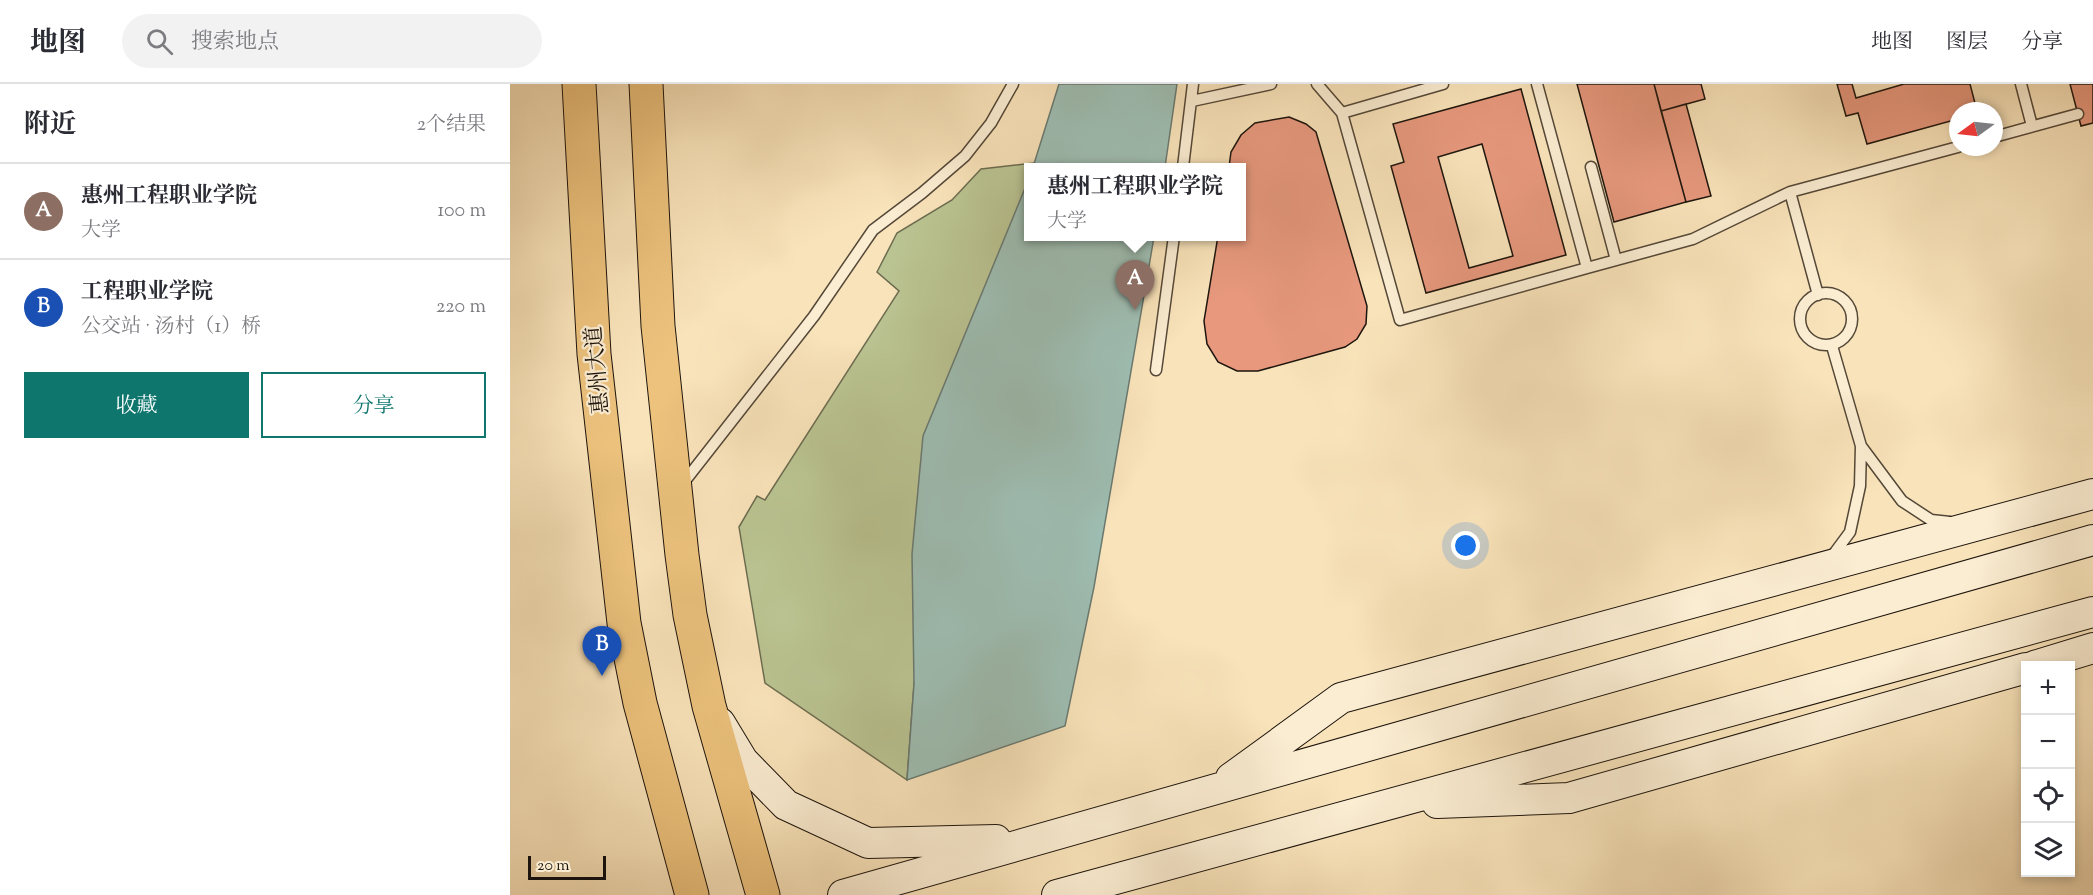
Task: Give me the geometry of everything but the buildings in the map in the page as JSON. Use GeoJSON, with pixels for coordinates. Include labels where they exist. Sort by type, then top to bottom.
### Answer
{"type":"FeatureCollection","features":[{"type":"Feature","properties":{"kind":"highway","name":"惠州大道"},"geometry":{"type":"LineString","coordinates":[[579,84],[594,354],[624,623],[640,703],[692,895]]}},
{"type":"Feature","properties":{"kind":"highway"},"geometry":{"type":"LineString","coordinates":[[646,84],[658,326],[682,555],[708,699],[762,892]]}},
{"type":"Feature","properties":{"kind":"street"},"geometry":{"type":"LineString","coordinates":[[1216,789],[1341,698],[2093,494]]}},
{"type":"Feature","properties":{"kind":"street"},"geometry":{"type":"LineString","coordinates":[[843,895],[2093,540]]}},
{"type":"Feature","properties":{"kind":"street"},"geometry":{"type":"LineString","coordinates":[[1057,895],[2093,612]]}},
{"type":"Feature","properties":{"kind":"street"},"geometry":{"type":"LineString","coordinates":[[2050,661],[2093,648]]}},
{"type":"Feature","properties":{"kind":"street"},"geometry":{"type":"LineString","coordinates":[[1386,805],[1569,798],[2021,669]]}},
{"type":"Feature","properties":{"kind":"street"},"geometry":{"type":"LineString","coordinates":[[708,699],[743,761],[786,805],[868,843],[1038,839]]}},
{"type":"Feature","properties":{"kind":"lane"},"geometry":{"type":"LineString","coordinates":[[675,494],[814,316],[873,230],[922,193],[965,156],[991,123],[1013,84]]}},
{"type":"Feature","properties":{"kind":"lane"},"geometry":{"type":"LineString","coordinates":[[1184,163],[1193,84]]}},
{"type":"Feature","properties":{"kind":"lane"},"geometry":{"type":"LineString","coordinates":[[1192,101],[1271,84]]}},
{"type":"Feature","properties":{"kind":"lane"},"geometry":{"type":"LineString","coordinates":[[1317,84],[1342,113],[1400,320],[1693,239],[1790,192],[1949,149]]}},
{"type":"Feature","properties":{"kind":"lane"},"geometry":{"type":"LineString","coordinates":[[1342,113],[1443,84]]}},
{"type":"Feature","properties":{"kind":"lane"},"geometry":{"type":"LineString","coordinates":[[1537,84],[1587,268]]}},
{"type":"Feature","properties":{"kind":"lane"},"geometry":{"type":"LineString","coordinates":[[2021,84],[2032,126]]}},
{"type":"Feature","properties":{"kind":"lane"},"geometry":{"type":"LineString","coordinates":[[2003,134],[2078,114]]}},
{"type":"Feature","properties":{"kind":"lane"},"geometry":{"type":"LineString","coordinates":[[1591,167],[1616,260]]}},
{"type":"Feature","properties":{"kind":"lane"},"geometry":{"type":"LineString","coordinates":[[1790,192],[1818,295]]}},
{"type":"Feature","properties":{"kind":"lane"},"geometry":{"type":"LineString","coordinates":[[1156,370],[1173,241]]}},
{"type":"Feature","properties":{"kind":"lane"},"geometry":{"type":"LineString","coordinates":[[1830,293],[1840,296],[1848,303],[1853,323],[1850,333],[1843,341],[1832,346],[1813,343],[1805,336],[1800,316],[1803,306],[1810,298],[1830,293]]}},
{"type":"Feature","properties":{"kind":"lane"},"geometry":{"type":"LineString","coordinates":[[1825,566],[1850,532],[1860,486],[1861,446],[1832,346]]}},
{"type":"Feature","properties":{"kind":"lane"},"geometry":{"type":"LineString","coordinates":[[1861,446],[1902,501],[1931,520],[1977,525]]}},
{"type":"Feature","properties":{"kind":"green space"},"geometry":{"type":"Polygon","coordinates":[[[1024,164],[1024,199],[914,684],[907,780],[765,683],[739,527],[757,496],[765,500],[899,291],[877,272],[897,233],[952,200],[981,169],[1024,164]]]}},
{"type":"Feature","properties":{"kind":"water"},"geometry":{"type":"Polygon","coordinates":[[[1059,84],[1177,84],[1166,163],[1034,163],[1059,84]]]}},
{"type":"Feature","properties":{"kind":"water"},"geometry":{"type":"Polygon","coordinates":[[[1024,191],[1024,241],[1153,241],[1094,587],[1065,726],[907,780],[914,684],[912,554],[923,436],[1024,191]]]}},
{"type":"Feature","properties":{"kind":"place","name":"惠州工程职业学院"},"geometry":{"type":"Point","coordinates":[1135,310]}},
{"type":"Feature","properties":{"kind":"place","name":"工程职业学院"},"geometry":{"type":"Point","coordinates":[602,676]}}]}
